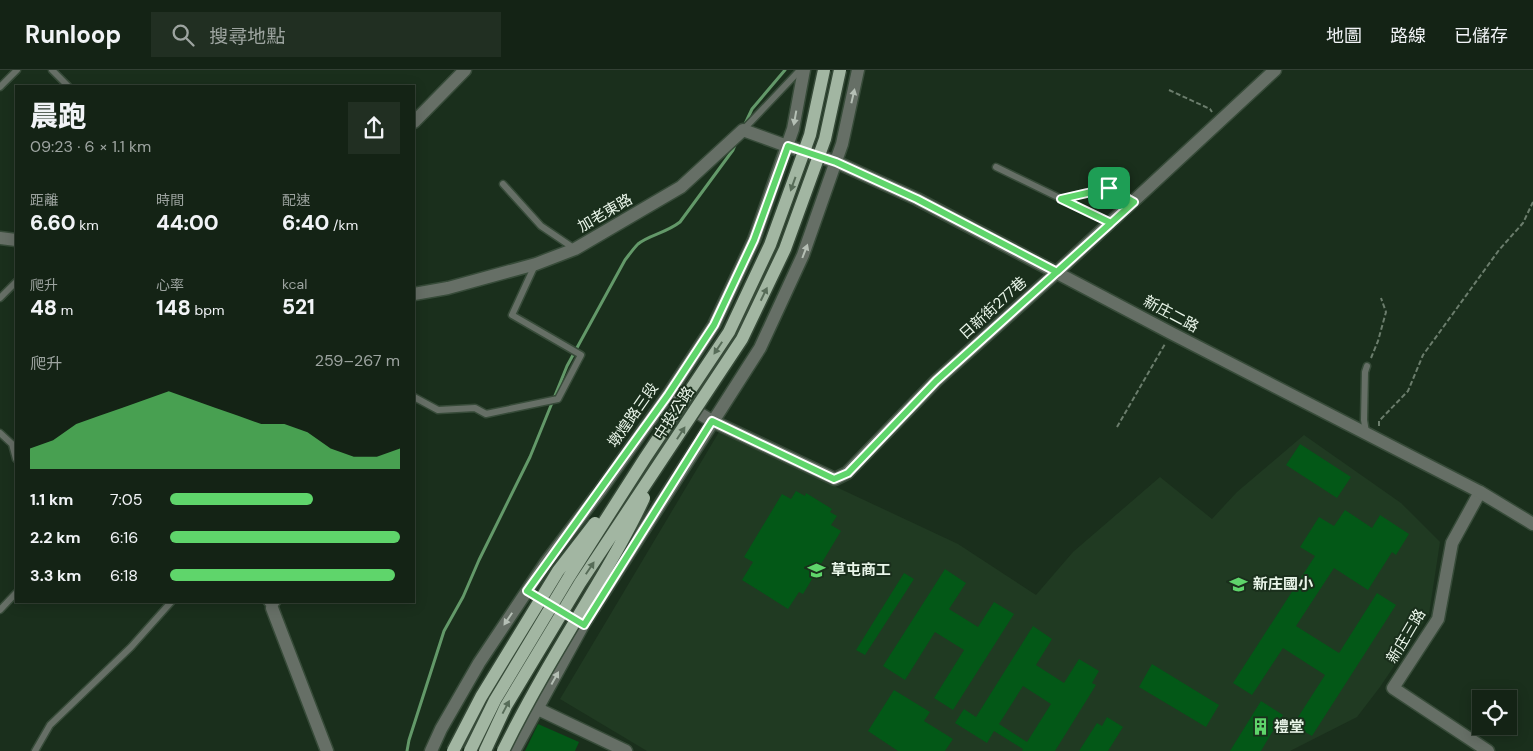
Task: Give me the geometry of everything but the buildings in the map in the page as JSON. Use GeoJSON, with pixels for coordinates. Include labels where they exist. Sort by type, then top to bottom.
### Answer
{"type":"FeatureCollection","features":[{"type":"Feature","properties":{"kind":"main road","name":"中投公路"},"geometry":{"type":"LineString","coordinates":[[470,751],[494,700],[569,577],[729,332],[770,245],[810,135],[824,70]]}},
{"type":"Feature","properties":{"kind":"main road","name":"中投公路"},"geometry":{"type":"LineString","coordinates":[[486,751],[506,706],[580,583],[742,339],[786,249],[825,139],[840,70]]}},
{"type":"Feature","properties":{"kind":"main road"},"geometry":{"type":"LineString","coordinates":[[453,751],[481,697],[558,571],[645,458]]}},
{"type":"Feature","properties":{"kind":"main road"},"geometry":{"type":"LineString","coordinates":[[503,751],[518,720],[630,528],[661,463]]}},
{"type":"Feature","properties":{"kind":"street"},"geometry":{"type":"LineString","coordinates":[[415,121],[465,70]]}},
{"type":"Feature","properties":{"kind":"street","name":"墩煌路三段"},"geometry":{"type":"LineString","coordinates":[[431,751],[441,729],[479,663],[527,591],[668,395],[714,325],[754,240],[788,146],[804,70]]}},
{"type":"Feature","properties":{"kind":"street"},"geometry":{"type":"LineString","coordinates":[[514,751],[584,625],[760,348],[804,255],[842,144],[858,70]]}},
{"type":"Feature","properties":{"kind":"street","name":"日新街277巷"},"geometry":{"type":"LineString","coordinates":[[712,421],[834,479],[848,473],[936,381],[1134,202],[1275,70]]}},
{"type":"Feature","properties":{"kind":"street"},"geometry":{"type":"LineString","coordinates":[[743,130],[788,146]]}},
{"type":"Feature","properties":{"kind":"street","name":"加老東路"},"geometry":{"type":"LineString","coordinates":[[415,294],[448,288],[536,264],[574,249],[681,187],[743,130]]}},
{"type":"Feature","properties":{"kind":"street","name":"新庄二路"},"geometry":{"type":"LineString","coordinates":[[788,146],[836,162],[917,199],[1171,333],[1480,492],[1533,524]]}},
{"type":"Feature","properties":{"kind":"street"},"geometry":{"type":"LineString","coordinates":[[0,238],[15,240]]}},
{"type":"Feature","properties":{"kind":"street"},"geometry":{"type":"LineString","coordinates":[[668,395],[712,421]]}},
{"type":"Feature","properties":{"kind":"street","name":"新庄三路"},"geometry":{"type":"LineString","coordinates":[[1480,492],[1452,543],[1438,619],[1393,688],[1488,751]]}},
{"type":"Feature","properties":{"kind":"street"},"geometry":{"type":"LineString","coordinates":[[527,591],[584,625]]}},
{"type":"Feature","properties":{"kind":"street"},"geometry":{"type":"LineString","coordinates":[[272,604],[327,751]]}},
{"type":"Feature","properties":{"kind":"street"},"geometry":{"type":"LineString","coordinates":[[538,709],[626,751]]}},
{"type":"Feature","properties":{"kind":"lane"},"geometry":{"type":"LineString","coordinates":[[0,86],[17,70]]}},
{"type":"Feature","properties":{"kind":"lane"},"geometry":{"type":"LineString","coordinates":[[52,70],[67,85]]}},
{"type":"Feature","properties":{"kind":"lane"},"geometry":{"type":"LineString","coordinates":[[743,130],[800,70]]}},
{"type":"Feature","properties":{"kind":"lane"},"geometry":{"type":"LineString","coordinates":[[996,167],[1111,223]]}},
{"type":"Feature","properties":{"kind":"lane"},"geometry":{"type":"LineString","coordinates":[[502,184],[541,226],[574,249]]}},
{"type":"Feature","properties":{"kind":"lane"},"geometry":{"type":"LineString","coordinates":[[1061,199],[1109,188],[1134,202]]}},
{"type":"Feature","properties":{"kind":"lane"},"geometry":{"type":"LineString","coordinates":[[415,398],[438,410],[475,408],[486,414],[558,399],[581,355],[512,315],[536,264]]}},
{"type":"Feature","properties":{"kind":"lane"},"geometry":{"type":"LineString","coordinates":[[0,298],[15,283]]}},
{"type":"Feature","properties":{"kind":"lane"},"geometry":{"type":"LineString","coordinates":[[1367,366],[1364,420],[1372,436]]}},
{"type":"Feature","properties":{"kind":"lane"},"geometry":{"type":"LineString","coordinates":[[0,433],[12,444],[15,455]]}},
{"type":"Feature","properties":{"kind":"lane"},"geometry":{"type":"LineString","coordinates":[[0,610],[15,595]]}},
{"type":"Feature","properties":{"kind":"lane"},"geometry":{"type":"LineString","coordinates":[[35,751],[50,725],[131,647],[170,603]]}},
{"type":"Feature","properties":{"kind":"path"},"geometry":{"type":"LineString","coordinates":[[1169,90],[1210,110],[1220,122]]}},
{"type":"Feature","properties":{"kind":"path"},"geometry":{"type":"LineString","coordinates":[[1372,436],[1379,421],[1408,391],[1422,355],[1499,250],[1523,223],[1533,202]]}},
{"type":"Feature","properties":{"kind":"path"},"geometry":{"type":"LineString","coordinates":[[1367,366],[1378,341],[1386,312],[1381,298]]}},
{"type":"Feature","properties":{"kind":"path"},"geometry":{"type":"LineString","coordinates":[[1117,427],[1171,333]]}},
{"type":"Feature","properties":{"kind":"shaded area","name":"草屯商工"},"geometry":{"type":"Polygon","coordinates":[[[719,432],[958,544],[1036,595],[1073,552],[1160,477],[1212,519],[1237,492],[1304,435],[1401,503],[1440,542],[1429,614],[1380,687],[1357,717],[1290,751],[647,751],[560,699],[719,432]]]}},
{"type":"Feature","properties":{"kind":"waterway"},"geometry":{"type":"LineString","coordinates":[[744,126],[752,109],[785,70]]}},
{"type":"Feature","properties":{"kind":"waterway"},"geometry":{"type":"LineString","coordinates":[[407,751],[444,631],[463,597],[479,560],[530,457],[567,366],[625,260],[642,241],[680,222],[733,150],[736,143]]}},
{"type":"Feature","properties":{"kind":"place","name":"草屯商工"},"geometry":{"type":"Point","coordinates":[817,570]}},
{"type":"Feature","properties":{"kind":"place","name":"新庄國小"},"geometry":{"type":"Point","coordinates":[1239,584]}},
{"type":"Feature","properties":{"kind":"place","name":"禮堂"},"geometry":{"type":"Point","coordinates":[1260,727]}},
{"type":"Feature","properties":{"kind":"route"},"geometry":{"type":"LineString","coordinates":[[1109,188],[1061,199],[1111,223],[1057,272],[936,381],[848,473],[834,479],[712,421],[584,625],[527,591],[668,395],[714,325],[754,240],[788,146],[836,162],[917,199],[1057,272],[1134,202],[1109,188]]}}]}
